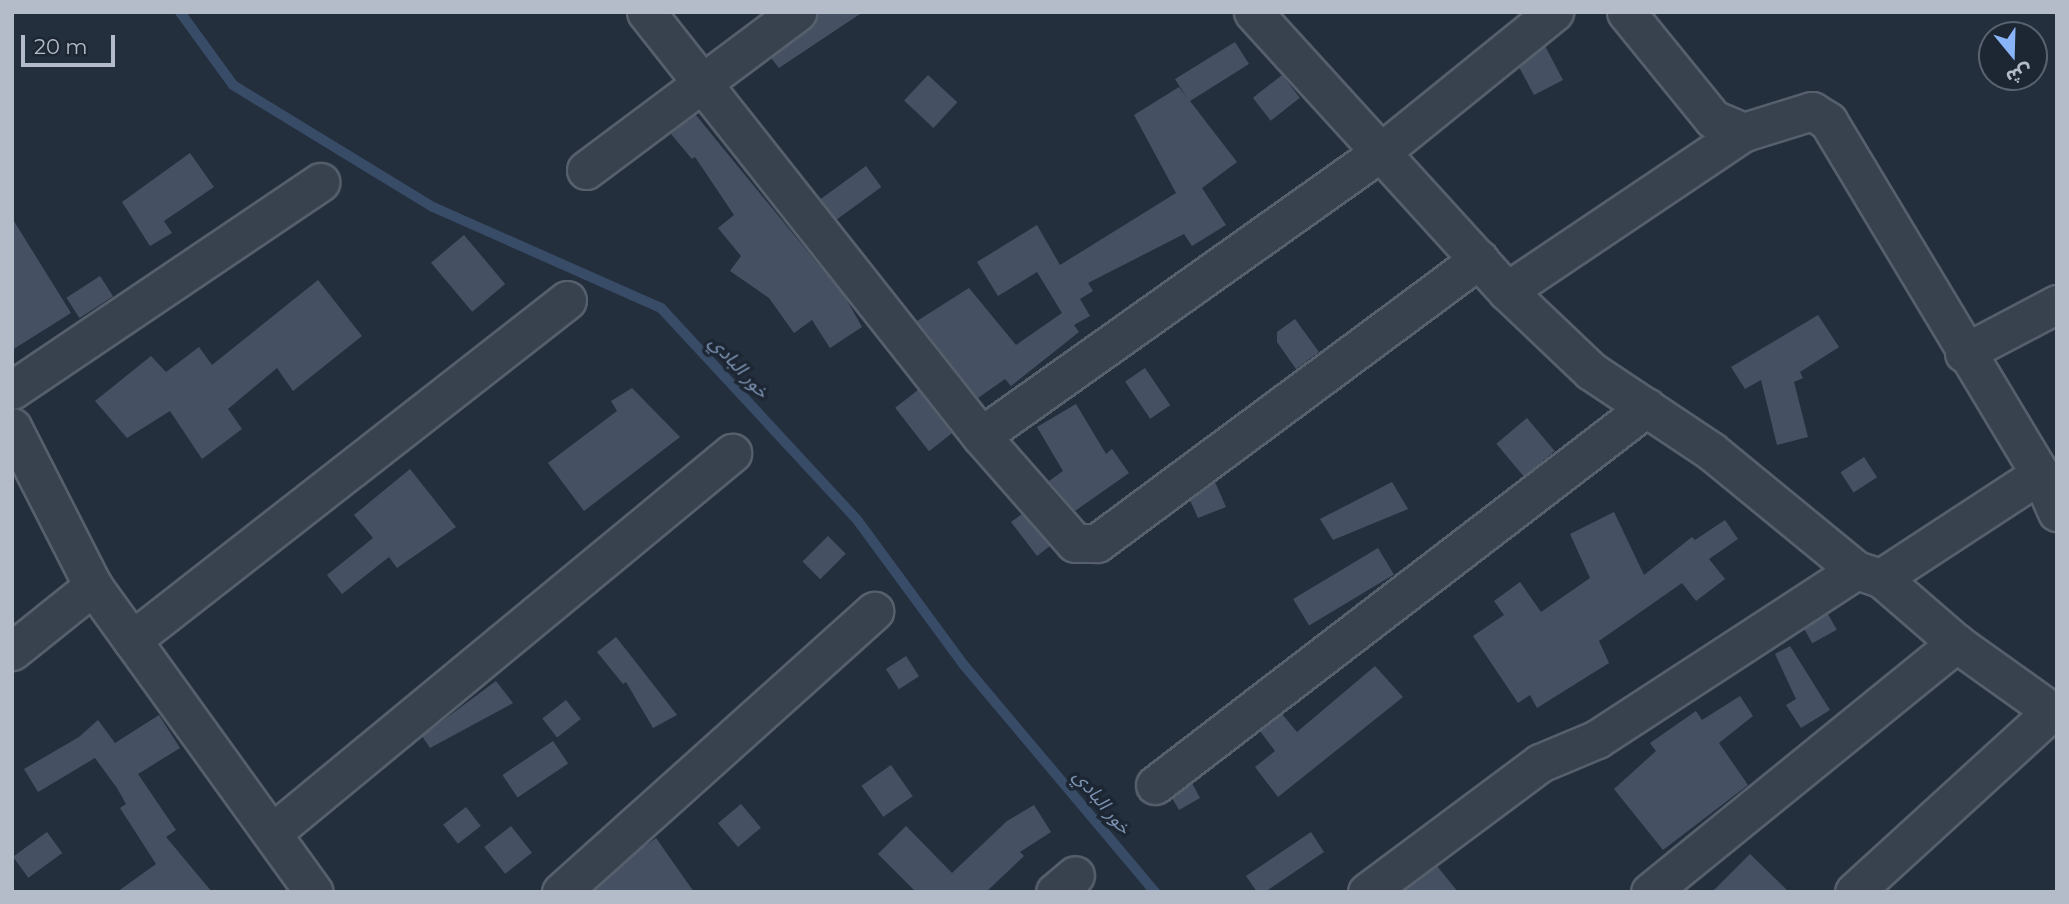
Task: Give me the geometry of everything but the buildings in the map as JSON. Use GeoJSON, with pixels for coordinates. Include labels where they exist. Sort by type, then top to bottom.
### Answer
{"type":"FeatureCollection","features":[{"type":"Feature","properties":{"kind":"street"},"geometry":{"type":"LineString","coordinates":[[646,12],[981,436],[1056,525],[1075,543],[1097,543],[1479,259]]}},
{"type":"Feature","properties":{"kind":"street"},"geometry":{"type":"LineString","coordinates":[[586,170],[797,12]]}},
{"type":"Feature","properties":{"kind":"street"},"geometry":{"type":"LineString","coordinates":[[1253,12],[1507,291],[1591,371],[1711,451],[1956,643],[2054,714],[1854,892]]}},
{"type":"Feature","properties":{"kind":"street"},"geometry":{"type":"LineString","coordinates":[[981,436],[1381,152],[1554,12]]}},
{"type":"Feature","properties":{"kind":"street"},"geometry":{"type":"LineString","coordinates":[[1626,12],[1713,119],[1744,132]]}},
{"type":"Feature","properties":{"kind":"street"},"geometry":{"type":"LineString","coordinates":[[1507,291],[1744,132],[1812,111],[1828,121],[1964,353],[2040,474],[2057,512]]}},
{"type":"Feature","properties":{"kind":"street"},"geometry":{"type":"LineString","coordinates":[[12,390],[320,182]]}},
{"type":"Feature","properties":{"kind":"street"},"geometry":{"type":"LineString","coordinates":[[132,640],[567,300]]}},
{"type":"Feature","properties":{"kind":"street"},"geometry":{"type":"LineString","coordinates":[[1964,353],[2057,304]]}},
{"type":"Feature","properties":{"kind":"street"},"geometry":{"type":"LineString","coordinates":[[1155,785],[1647,407]]}},
{"type":"Feature","properties":{"kind":"street"},"geometry":{"type":"LineString","coordinates":[[12,427],[93,586],[314,892]]}},
{"type":"Feature","properties":{"kind":"street"},"geometry":{"type":"LineString","coordinates":[[272,833],[732,453]]}},
{"type":"Feature","properties":{"kind":"street"},"geometry":{"type":"LineString","coordinates":[[1367,892],[1540,763],[1597,740],[1869,574],[2040,474]]}},
{"type":"Feature","properties":{"kind":"street"},"geometry":{"type":"LineString","coordinates":[[12,651],[93,586]]}},
{"type":"Feature","properties":{"kind":"street"},"geometry":{"type":"LineString","coordinates":[[561,892],[874,611]]}},
{"type":"Feature","properties":{"kind":"street"},"geometry":{"type":"LineString","coordinates":[[1650,892],[1956,643]]}},
{"type":"Feature","properties":{"kind":"waterway","name":"خور البادي"},"geometry":{"type":"LineString","coordinates":[[180,12],[233,85],[433,207],[661,308],[858,521],[963,664],[1155,892]]}}]}
